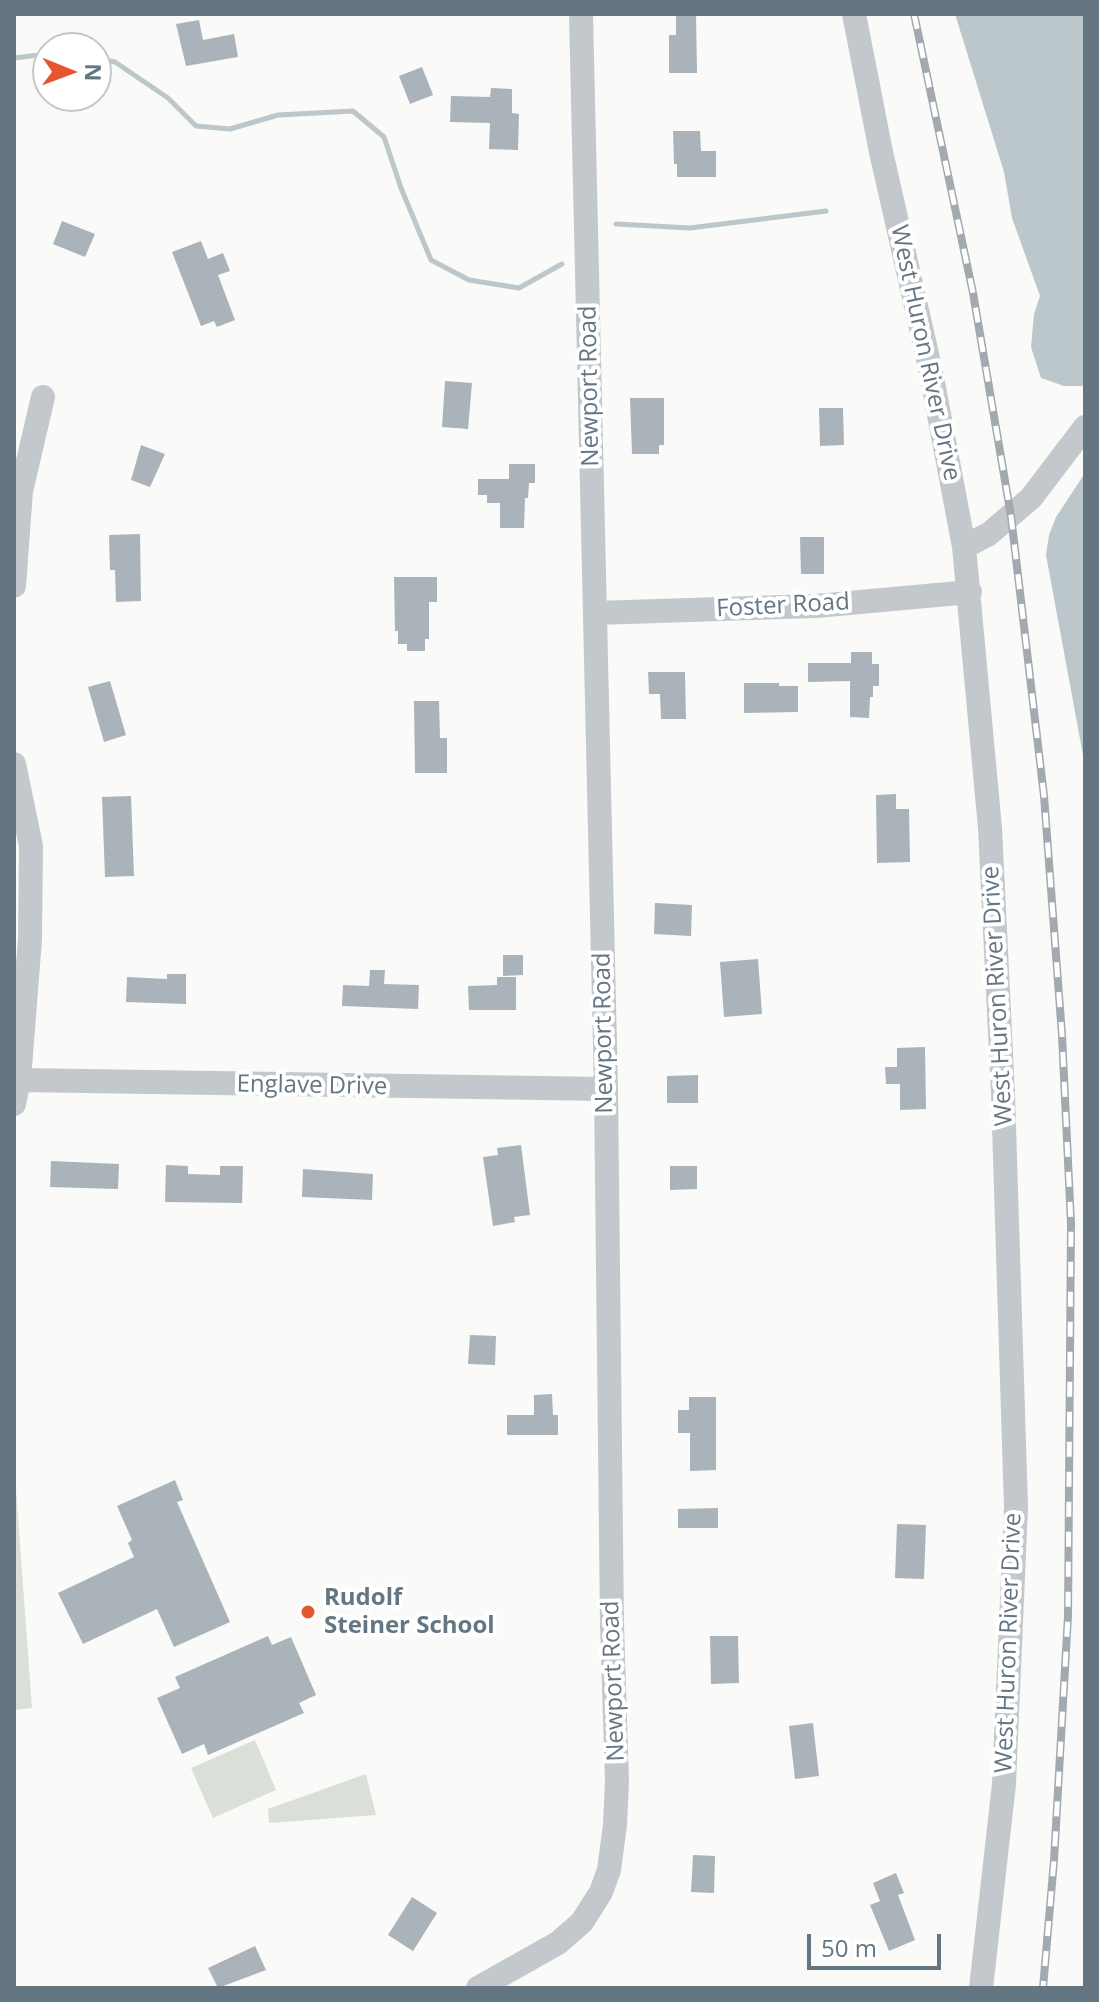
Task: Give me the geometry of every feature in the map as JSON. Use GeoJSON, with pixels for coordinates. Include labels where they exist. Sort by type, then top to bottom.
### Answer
{"type":"FeatureCollection","features":[{"type":"Feature","properties":{"kind":"street","name":"Newport Road"},"geometry":{"type":"LineString","coordinates":[[478,1988],[558,1943],[582,1922],[601,1892],[611,1855],[617,1781],[612,1625],[606,1089],[581,14]]}},
{"type":"Feature","properties":{"kind":"street","name":"West Huron River Drive"},"geometry":{"type":"LineString","coordinates":[[854,14],[881,152],[931,372],[964,547],[990,828],[1003,1094],[1016,1507],[1004,1784],[981,1988]]}},
{"type":"Feature","properties":{"kind":"street"},"geometry":{"type":"LineString","coordinates":[[14,586],[21,491],[43,397]]}},
{"type":"Feature","properties":{"kind":"street"},"geometry":{"type":"LineString","coordinates":[[964,547],[989,534],[1031,498],[1085,427]]}},
{"type":"Feature","properties":{"kind":"street","name":"Foster Road"},"geometry":{"type":"LineString","coordinates":[[595,613],[816,606],[970,592]]}},
{"type":"Feature","properties":{"kind":"street"},"geometry":{"type":"LineString","coordinates":[[14,764],[31,846],[30,939],[17,1092]]}},
{"type":"Feature","properties":{"kind":"street","name":"Englave Drive"},"geometry":{"type":"LineString","coordinates":[[17,1092],[606,1089]]}},
{"type":"Feature","properties":{"kind":"shaded area"},"geometry":{"type":"Polygon","coordinates":[[[955,14],[1085,14],[1085,386],[1064,386],[1041,378],[1031,347],[1034,314],[1040,296],[1012,218],[1004,172],[955,14]]]}},
{"type":"Feature","properties":{"kind":"shaded area"},"geometry":{"type":"Polygon","coordinates":[[[1085,473],[1085,766],[1046,555],[1056,517],[1085,473]]]}},
{"type":"Feature","properties":{"kind":"shaded area"},"geometry":{"type":"Polygon","coordinates":[[[14,1462],[32,1708],[14,1710],[14,1462]]]}},
{"type":"Feature","properties":{"kind":"shaded area"},"geometry":{"type":"Polygon","coordinates":[[[255,1740],[276,1790],[213,1818],[191,1768],[255,1740]]]}},
{"type":"Feature","properties":{"kind":"shaded area"},"geometry":{"type":"Polygon","coordinates":[[[366,1774],[376,1815],[269,1823],[268,1809],[366,1774]]]}},
{"type":"Feature","properties":{"kind":"building"},"geometry":{"type":"Polygon","coordinates":[[[676,14],[696,14],[697,73],[669,73],[669,35],[676,35],[676,14]]]}},
{"type":"Feature","properties":{"kind":"building"},"geometry":{"type":"Polygon","coordinates":[[[199,20],[203,40],[234,34],[238,57],[186,66],[176,24],[199,20]]]}},
{"type":"Feature","properties":{"kind":"building"},"geometry":{"type":"Polygon","coordinates":[[[422,67],[433,95],[410,104],[399,76],[422,67]]]}},
{"type":"Feature","properties":{"kind":"building"},"geometry":{"type":"Polygon","coordinates":[[[491,88],[512,89],[512,113],[519,114],[518,150],[489,149],[490,123],[450,122],[451,96],[490,97],[491,88]]]}},
{"type":"Feature","properties":{"kind":"building"},"geometry":{"type":"Polygon","coordinates":[[[673,131],[700,131],[701,151],[716,151],[716,177],[677,177],[673,131]]]}},
{"type":"Feature","properties":{"kind":"building"},"geometry":{"type":"Polygon","coordinates":[[[62,221],[95,234],[85,257],[53,244],[62,221]]]}},
{"type":"Feature","properties":{"kind":"building"},"geometry":{"type":"Polygon","coordinates":[[[201,241],[208,259],[223,253],[230,271],[218,275],[235,320],[217,327],[214,321],[201,326],[172,252],[201,241]]]}},
{"type":"Feature","properties":{"kind":"building"},"geometry":{"type":"Polygon","coordinates":[[[445,381],[472,383],[468,429],[442,427],[445,381]]]}},
{"type":"Feature","properties":{"kind":"building"},"geometry":{"type":"Polygon","coordinates":[[[630,398],[664,398],[664,445],[659,445],[659,454],[632,454],[630,398]]]}},
{"type":"Feature","properties":{"kind":"building"},"geometry":{"type":"Polygon","coordinates":[[[819,408],[843,408],[844,445],[820,446],[819,408]]]}},
{"type":"Feature","properties":{"kind":"building"},"geometry":{"type":"Polygon","coordinates":[[[141,445],[165,454],[150,487],[131,480],[141,445]]]}},
{"type":"Feature","properties":{"kind":"building"},"geometry":{"type":"Polygon","coordinates":[[[509,464],[535,464],[535,483],[529,483],[528,498],[525,498],[524,528],[500,528],[500,503],[487,503],[487,495],[478,495],[478,479],[509,479],[509,464]]]}},
{"type":"Feature","properties":{"kind":"building"},"geometry":{"type":"Polygon","coordinates":[[[140,534],[141,601],[116,602],[115,570],[110,570],[109,535],[140,534]]]}},
{"type":"Feature","properties":{"kind":"building"},"geometry":{"type":"Polygon","coordinates":[[[800,537],[824,537],[824,574],[801,574],[800,537]]]}},
{"type":"Feature","properties":{"kind":"building"},"geometry":{"type":"Polygon","coordinates":[[[394,577],[437,577],[437,602],[429,602],[429,639],[425,639],[425,651],[407,651],[407,644],[398,644],[394,577]]]}},
{"type":"Feature","properties":{"kind":"building"},"geometry":{"type":"Polygon","coordinates":[[[851,652],[872,652],[872,664],[879,664],[879,686],[873,686],[869,718],[850,717],[850,681],[808,682],[808,663],[851,663],[851,652]]]}},
{"type":"Feature","properties":{"kind":"building"},"geometry":{"type":"Polygon","coordinates":[[[648,672],[685,672],[686,719],[661,719],[660,694],[649,694],[648,672]]]}},
{"type":"Feature","properties":{"kind":"building"},"geometry":{"type":"Polygon","coordinates":[[[110,681],[126,735],[104,742],[88,687],[110,681]]]}},
{"type":"Feature","properties":{"kind":"building"},"geometry":{"type":"Polygon","coordinates":[[[744,683],[798,686],[798,712],[744,713],[744,683]]]}},
{"type":"Feature","properties":{"kind":"building"},"geometry":{"type":"Polygon","coordinates":[[[414,701],[439,701],[440,738],[447,738],[447,773],[415,773],[414,701]]]}},
{"type":"Feature","properties":{"kind":"building"},"geometry":{"type":"Polygon","coordinates":[[[896,794],[896,809],[909,809],[910,862],[877,863],[876,795],[896,794]]]}},
{"type":"Feature","properties":{"kind":"building"},"geometry":{"type":"Polygon","coordinates":[[[131,796],[134,876],[105,877],[102,797],[131,796]]]}},
{"type":"Feature","properties":{"kind":"building"},"geometry":{"type":"Polygon","coordinates":[[[655,903],[692,905],[691,936],[654,934],[655,903]]]}},
{"type":"Feature","properties":{"kind":"building"},"geometry":{"type":"Polygon","coordinates":[[[503,955],[523,955],[523,975],[503,976],[503,955]]]}},
{"type":"Feature","properties":{"kind":"building"},"geometry":{"type":"Polygon","coordinates":[[[758,959],[762,1014],[724,1017],[720,962],[758,959]]]}},
{"type":"Feature","properties":{"kind":"building"},"geometry":{"type":"Polygon","coordinates":[[[370,970],[385,970],[384,984],[419,985],[418,1009],[342,1006],[343,985],[369,986],[370,970]]]}},
{"type":"Feature","properties":{"kind":"building"},"geometry":{"type":"Polygon","coordinates":[[[167,974],[186,974],[186,1004],[126,1002],[127,977],[167,979],[167,974]]]}},
{"type":"Feature","properties":{"kind":"building"},"geometry":{"type":"Polygon","coordinates":[[[497,977],[516,977],[516,1010],[469,1010],[468,986],[497,985],[497,977]]]}},
{"type":"Feature","properties":{"kind":"building"},"geometry":{"type":"Polygon","coordinates":[[[925,1047],[926,1109],[900,1110],[900,1084],[886,1084],[885,1067],[897,1067],[897,1048],[925,1047]]]}},
{"type":"Feature","properties":{"kind":"building"},"geometry":{"type":"Polygon","coordinates":[[[698,1075],[698,1103],[667,1103],[667,1076],[698,1075]]]}},
{"type":"Feature","properties":{"kind":"building"},"geometry":{"type":"Polygon","coordinates":[[[521,1145],[530,1215],[514,1217],[515,1222],[493,1226],[483,1157],[498,1155],[497,1148],[521,1145]]]}},
{"type":"Feature","properties":{"kind":"building"},"geometry":{"type":"Polygon","coordinates":[[[51,1161],[119,1164],[118,1189],[50,1187],[51,1161]]]}},
{"type":"Feature","properties":{"kind":"building"},"geometry":{"type":"Polygon","coordinates":[[[166,1165],[188,1166],[188,1174],[220,1175],[220,1166],[243,1166],[242,1203],[165,1202],[166,1165]]]}},
{"type":"Feature","properties":{"kind":"building"},"geometry":{"type":"Polygon","coordinates":[[[670,1166],[697,1166],[697,1189],[670,1190],[670,1166]]]}},
{"type":"Feature","properties":{"kind":"building"},"geometry":{"type":"Polygon","coordinates":[[[303,1169],[373,1174],[372,1200],[302,1197],[303,1169]]]}},
{"type":"Feature","properties":{"kind":"building"},"geometry":{"type":"Polygon","coordinates":[[[470,1335],[496,1336],[495,1365],[468,1364],[470,1335]]]}},
{"type":"Feature","properties":{"kind":"building"},"geometry":{"type":"Polygon","coordinates":[[[552,1394],[553,1415],[558,1415],[558,1435],[507,1435],[507,1415],[534,1415],[534,1395],[552,1394]]]}},
{"type":"Feature","properties":{"kind":"building"},"geometry":{"type":"Polygon","coordinates":[[[689,1397],[716,1397],[716,1470],[690,1471],[690,1433],[678,1433],[678,1410],[689,1410],[689,1397]]]}},
{"type":"Feature","properties":{"kind":"building"},"geometry":{"type":"Polygon","coordinates":[[[175,1480],[183,1500],[177,1502],[230,1622],[174,1647],[157,1609],[83,1644],[58,1593],[134,1557],[128,1543],[132,1540],[117,1506],[175,1480]]]}},
{"type":"Feature","properties":{"kind":"building"},"geometry":{"type":"Polygon","coordinates":[[[718,1508],[718,1528],[678,1528],[678,1509],[718,1508]]]}},
{"type":"Feature","properties":{"kind":"building"},"geometry":{"type":"Polygon","coordinates":[[[897,1524],[926,1525],[924,1579],[895,1578],[897,1524]]]}},
{"type":"Feature","properties":{"kind":"building"},"geometry":{"type":"Polygon","coordinates":[[[268,1636],[272,1645],[291,1637],[316,1695],[299,1703],[304,1713],[208,1755],[204,1744],[182,1754],[157,1698],[180,1688],[175,1677],[268,1636]]]}},
{"type":"Feature","properties":{"kind":"building"},"geometry":{"type":"Polygon","coordinates":[[[710,1636],[738,1636],[739,1683],[711,1684],[710,1636]]]}},
{"type":"Feature","properties":{"kind":"building"},"geometry":{"type":"Polygon","coordinates":[[[813,1723],[819,1776],[795,1779],[789,1726],[813,1723]]]}},
{"type":"Feature","properties":{"kind":"building"},"geometry":{"type":"Polygon","coordinates":[[[693,1855],[715,1856],[714,1893],[691,1892],[693,1855]]]}},
{"type":"Feature","properties":{"kind":"building"},"geometry":{"type":"Polygon","coordinates":[[[896,1873],[904,1893],[898,1895],[915,1940],[889,1951],[870,1905],[880,1901],[873,1883],[896,1873]]]}},
{"type":"Feature","properties":{"kind":"building"},"geometry":{"type":"Polygon","coordinates":[[[412,1897],[437,1913],[413,1951],[388,1935],[412,1897]]]}},
{"type":"Feature","properties":{"kind":"building"},"geometry":{"type":"Polygon","coordinates":[[[255,1946],[266,1970],[218,1988],[208,1968],[255,1946]]]}},
{"type":"Feature","properties":{"kind":"waterway"},"geometry":{"type":"LineString","coordinates":[[14,58],[32,56]]}},
{"type":"Feature","properties":{"kind":"waterway"},"geometry":{"type":"LineString","coordinates":[[112,61],[168,98],[196,126],[230,129],[278,115],[353,111],[384,137],[431,260],[469,280],[519,288],[562,264]]}},
{"type":"Feature","properties":{"kind":"waterway"},"geometry":{"type":"LineString","coordinates":[[616,224],[690,228],[826,211]]}},
{"type":"Feature","properties":{"kind":"railway"},"geometry":{"type":"LineString","coordinates":[[914,14],[973,293],[1011,516],[1044,796],[1062,1035],[1071,1224],[1068,1616],[1043,1988]]}},
{"type":"Feature","properties":{"kind":"place","name":"Rudolf Steiner School"},"geometry":{"type":"Point","coordinates":[308,1612]}}]}
